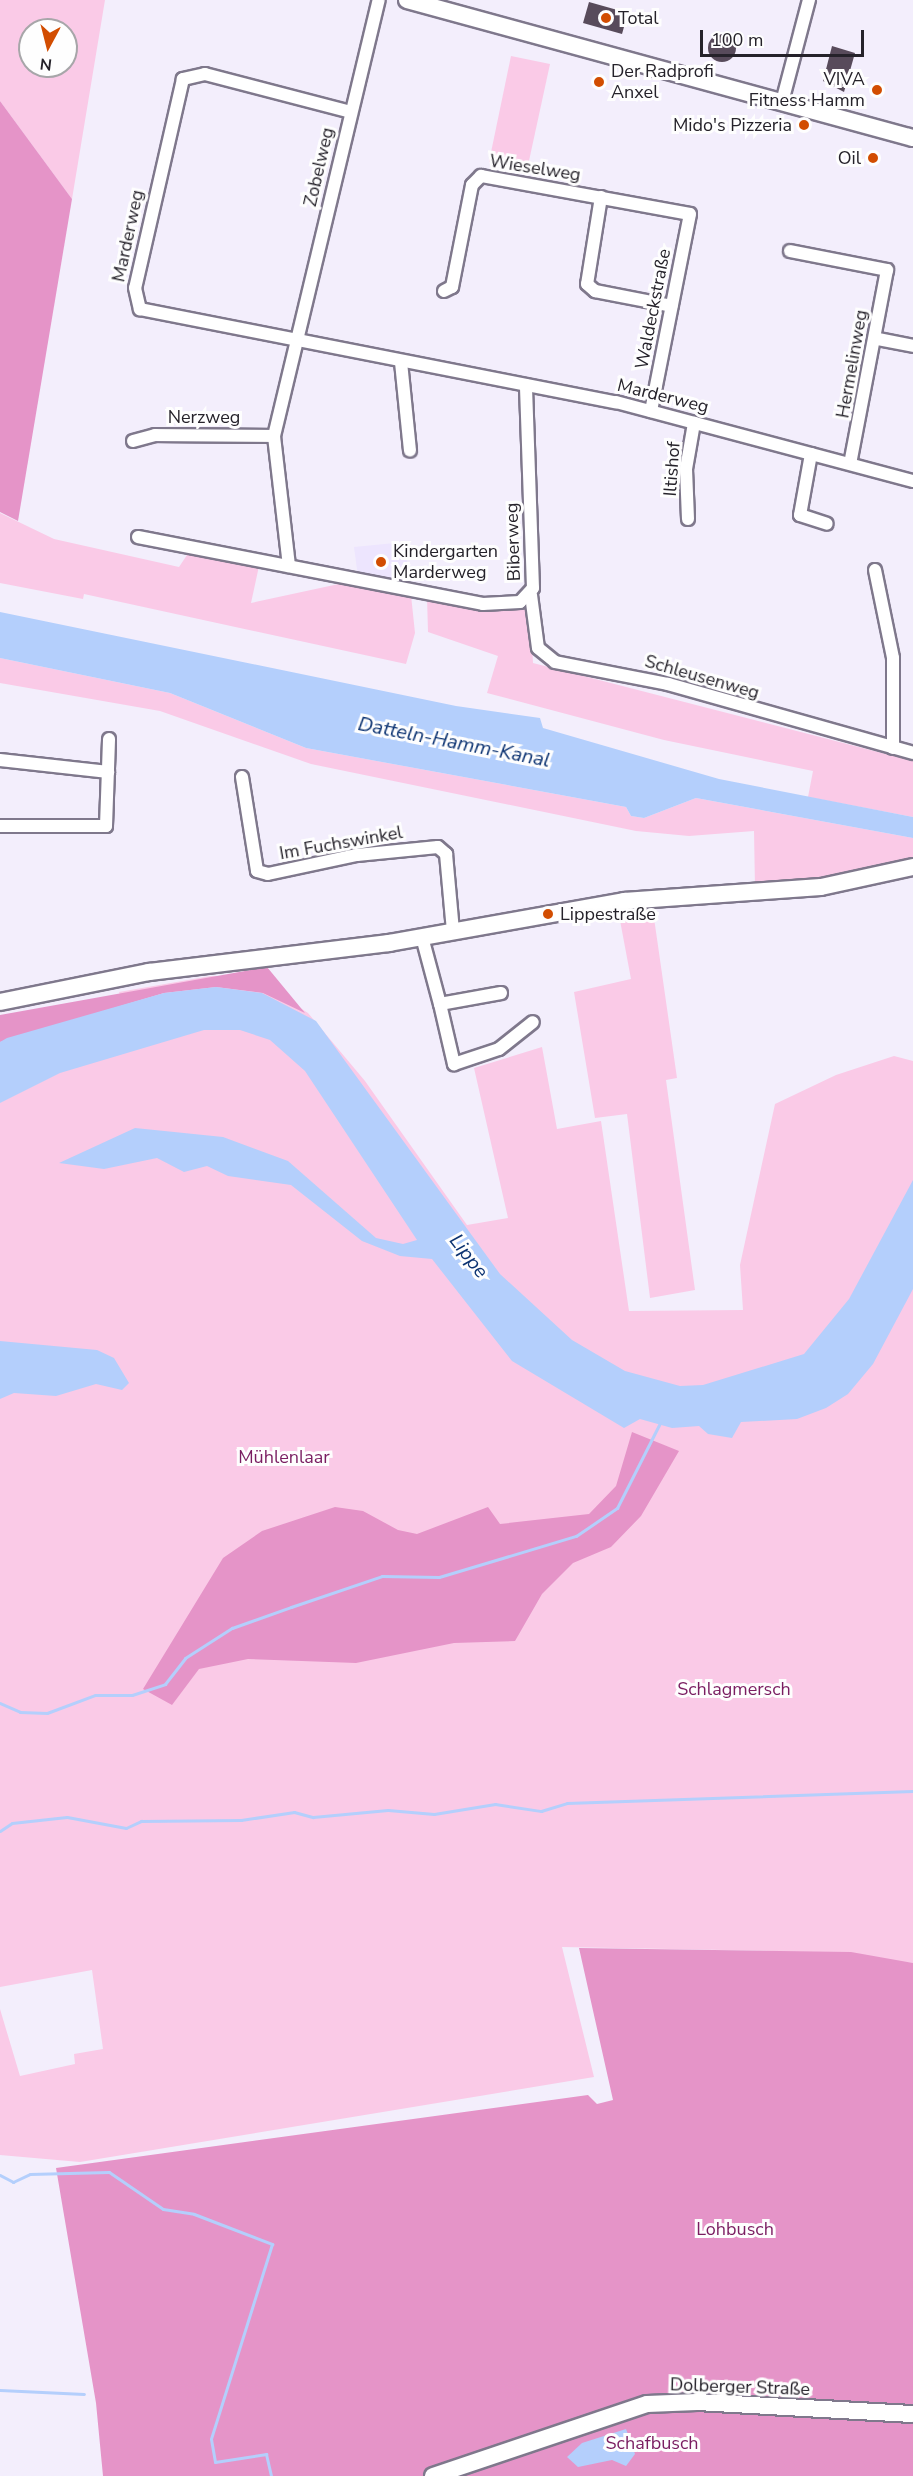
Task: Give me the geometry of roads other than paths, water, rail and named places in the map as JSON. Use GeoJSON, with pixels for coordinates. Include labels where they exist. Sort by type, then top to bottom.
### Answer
{"type":"FeatureCollection","features":[{"type":"Feature","properties":{"kind":"main road"},"geometry":{"type":"LineString","coordinates":[[407,0],[913,138]]}},
{"type":"Feature","properties":{"kind":"main road"},"geometry":{"type":"LineString","coordinates":[[0,1002],[149,972],[422,937],[652,898],[821,887],[913,867]]}},
{"type":"Feature","properties":{"kind":"main road","name":"Dolberger Straße"},"geometry":{"type":"LineString","coordinates":[[434,2476],[647,2404],[697,2402],[913,2414]]}},
{"type":"Feature","properties":{"kind":"street","name":"Zobelweg"},"geometry":{"type":"LineString","coordinates":[[297,342],[380,0]]}},
{"type":"Feature","properties":{"kind":"street"},"geometry":{"type":"LineString","coordinates":[[782,102],[809,0]]}},
{"type":"Feature","properties":{"kind":"street","name":"Marderweg"},"geometry":{"type":"LineString","coordinates":[[351,112],[195,73],[179,90],[135,302],[147,314],[526,385],[651,411],[913,481]]}},
{"type":"Feature","properties":{"kind":"street","name":"Wieselweg"},"geometry":{"type":"LineString","coordinates":[[444,291],[452,287],[477,177],[601,196],[690,214]]}},
{"type":"Feature","properties":{"kind":"street","name":"Wieselweg"},"geometry":{"type":"LineString","coordinates":[[601,196],[587,284],[595,291],[672,306]]}},
{"type":"Feature","properties":{"kind":"street","name":"Waldeckstraße"},"geometry":{"type":"LineString","coordinates":[[651,411],[690,214]]}},
{"type":"Feature","properties":{"kind":"street","name":"Hermelinweg"},"geometry":{"type":"LineString","coordinates":[[790,251],[886,270],[878,339],[850,464]]}},
{"type":"Feature","properties":{"kind":"street"},"geometry":{"type":"LineString","coordinates":[[878,339],[913,346]]}},
{"type":"Feature","properties":{"kind":"street"},"geometry":{"type":"LineString","coordinates":[[289,566],[274,435],[297,342]]}},
{"type":"Feature","properties":{"kind":"street"},"geometry":{"type":"LineString","coordinates":[[400,362],[410,451]]}},
{"type":"Feature","properties":{"kind":"street","name":"Biberweg"},"geometry":{"type":"LineString","coordinates":[[138,537],[483,604],[520,602],[531,595],[526,385]]}},
{"type":"Feature","properties":{"kind":"street","name":"Iltishof"},"geometry":{"type":"LineString","coordinates":[[688,519],[686,469],[694,423]]}},
{"type":"Feature","properties":{"kind":"street","name":"Nerzweg"},"geometry":{"type":"LineString","coordinates":[[133,441],[155,435],[274,435]]}},
{"type":"Feature","properties":{"kind":"street"},"geometry":{"type":"LineString","coordinates":[[811,454],[800,516],[827,524]]}},
{"type":"Feature","properties":{"kind":"street"},"geometry":{"type":"LineString","coordinates":[[875,570],[893,658],[893,748]]}},
{"type":"Feature","properties":{"kind":"street","name":"Schleusenweg"},"geometry":{"type":"LineString","coordinates":[[531,595],[538,648],[555,662],[668,684],[913,753]]}},
{"type":"Feature","properties":{"kind":"street"},"geometry":{"type":"LineString","coordinates":[[0,826],[106,826],[109,739]]}},
{"type":"Feature","properties":{"kind":"street"},"geometry":{"type":"LineString","coordinates":[[0,760],[108,772]]}},
{"type":"Feature","properties":{"kind":"street","name":"Im Fuchswinkel"},"geometry":{"type":"LineString","coordinates":[[242,777],[257,871],[268,874],[357,855],[438,847],[446,854],[453,931]]}},
{"type":"Feature","properties":{"kind":"street"},"geometry":{"type":"LineString","coordinates":[[422,937],[454,1064],[499,1049],[533,1022]]}},
{"type":"Feature","properties":{"kind":"street"},"geometry":{"type":"LineString","coordinates":[[440,1004],[501,993]]}},
{"type":"Feature","properties":{"kind":"water","name":"Datteln-Hamm-Kanal"},"geometry":{"type":"Polygon","coordinates":[[[0,612],[456,706],[540,718],[543,728],[719,779],[913,817],[913,838],[696,798],[644,818],[631,816],[626,807],[306,748],[170,693],[0,658],[0,612]]]}},
{"type":"Feature","properties":{"kind":"water","name":"Lippe"},"geometry":{"type":"Polygon","coordinates":[[[216,987],[262,993],[316,1021],[500,1274],[572,1340],[625,1371],[680,1386],[703,1385],[804,1354],[849,1299],[913,1180],[913,1289],[873,1364],[848,1394],[826,1408],[797,1419],[741,1422],[732,1438],[708,1434],[699,1426],[672,1428],[640,1419],[624,1428],[512,1361],[432,1259],[400,1256],[362,1241],[291,1185],[228,1176],[207,1166],[184,1172],[157,1158],[104,1169],[59,1163],[135,1128],[223,1137],[288,1161],[376,1238],[403,1244],[417,1240],[305,1071],[270,1040],[240,1030],[204,1030],[60,1073],[0,1103],[0,1042],[7,1038],[164,993],[216,987]]]}},
{"type":"Feature","properties":{"kind":"water"},"geometry":{"type":"Polygon","coordinates":[[[0,1341],[97,1350],[114,1358],[129,1383],[122,1390],[96,1384],[56,1396],[14,1393],[0,1399],[0,1341]]]}},
{"type":"Feature","properties":{"kind":"water"},"geometry":{"type":"Polygon","coordinates":[[[626,2429],[635,2454],[626,2466],[612,2460],[578,2467],[567,2457],[582,2443],[626,2429]]]}},
{"type":"Feature","properties":{"kind":"waterway"},"geometry":{"type":"LineString","coordinates":[[0,1703],[20,1712],[47,1713],[95,1695],[132,1695],[165,1684],[185,1658],[232,1628],[382,1576],[439,1577],[576,1536],[617,1508],[660,1423]]}},
{"type":"Feature","properties":{"kind":"waterway"},"geometry":{"type":"LineString","coordinates":[[0,1831],[12,1823],[67,1817],[126,1828],[141,1821],[241,1820],[294,1812],[313,1817],[388,1810],[434,1814],[495,1804],[541,1811],[567,1803],[913,1791]]}},
{"type":"Feature","properties":{"kind":"waterway"},"geometry":{"type":"LineString","coordinates":[[0,2175],[13,2182],[30,2174],[109,2172],[163,2209],[194,2214],[272,2244],[211,2439],[215,2462],[266,2454],[271,2476]]}},
{"type":"Feature","properties":{"kind":"waterway"},"geometry":{"type":"LineString","coordinates":[[0,2390],[84,2394]]}},
{"type":"Feature","properties":{"kind":"place","name":"Total"},"geometry":{"type":"Point","coordinates":[606,18]}},
{"type":"Feature","properties":{"kind":"place","name":"Der Radprofi Anxel"},"geometry":{"type":"Point","coordinates":[599,82]}},
{"type":"Feature","properties":{"kind":"place","name":"VIVA Fitness Hamm"},"geometry":{"type":"Point","coordinates":[877,90]}},
{"type":"Feature","properties":{"kind":"place","name":"Mido's Pizzeria"},"geometry":{"type":"Point","coordinates":[804,125]}},
{"type":"Feature","properties":{"kind":"place","name":"Oil"},"geometry":{"type":"Point","coordinates":[873,158]}},
{"type":"Feature","properties":{"kind":"place","name":"Kindergarten Marderweg"},"geometry":{"type":"Point","coordinates":[381,562]}},
{"type":"Feature","properties":{"kind":"place","name":"Lippestraße"},"geometry":{"type":"Point","coordinates":[548,914]}},
{"type":"Feature","properties":{"kind":"park label","name":"Mühlenlaar"},"geometry":{"type":"Point","coordinates":[284,1457]}},
{"type":"Feature","properties":{"kind":"park label","name":"Schlagmersch"},"geometry":{"type":"Point","coordinates":[734,1689]}},
{"type":"Feature","properties":{"kind":"park label","name":"Lohbusch"},"geometry":{"type":"Point","coordinates":[735,2229]}},
{"type":"Feature","properties":{"kind":"park label","name":"Schafbusch"},"geometry":{"type":"Point","coordinates":[652,2443]}}]}
